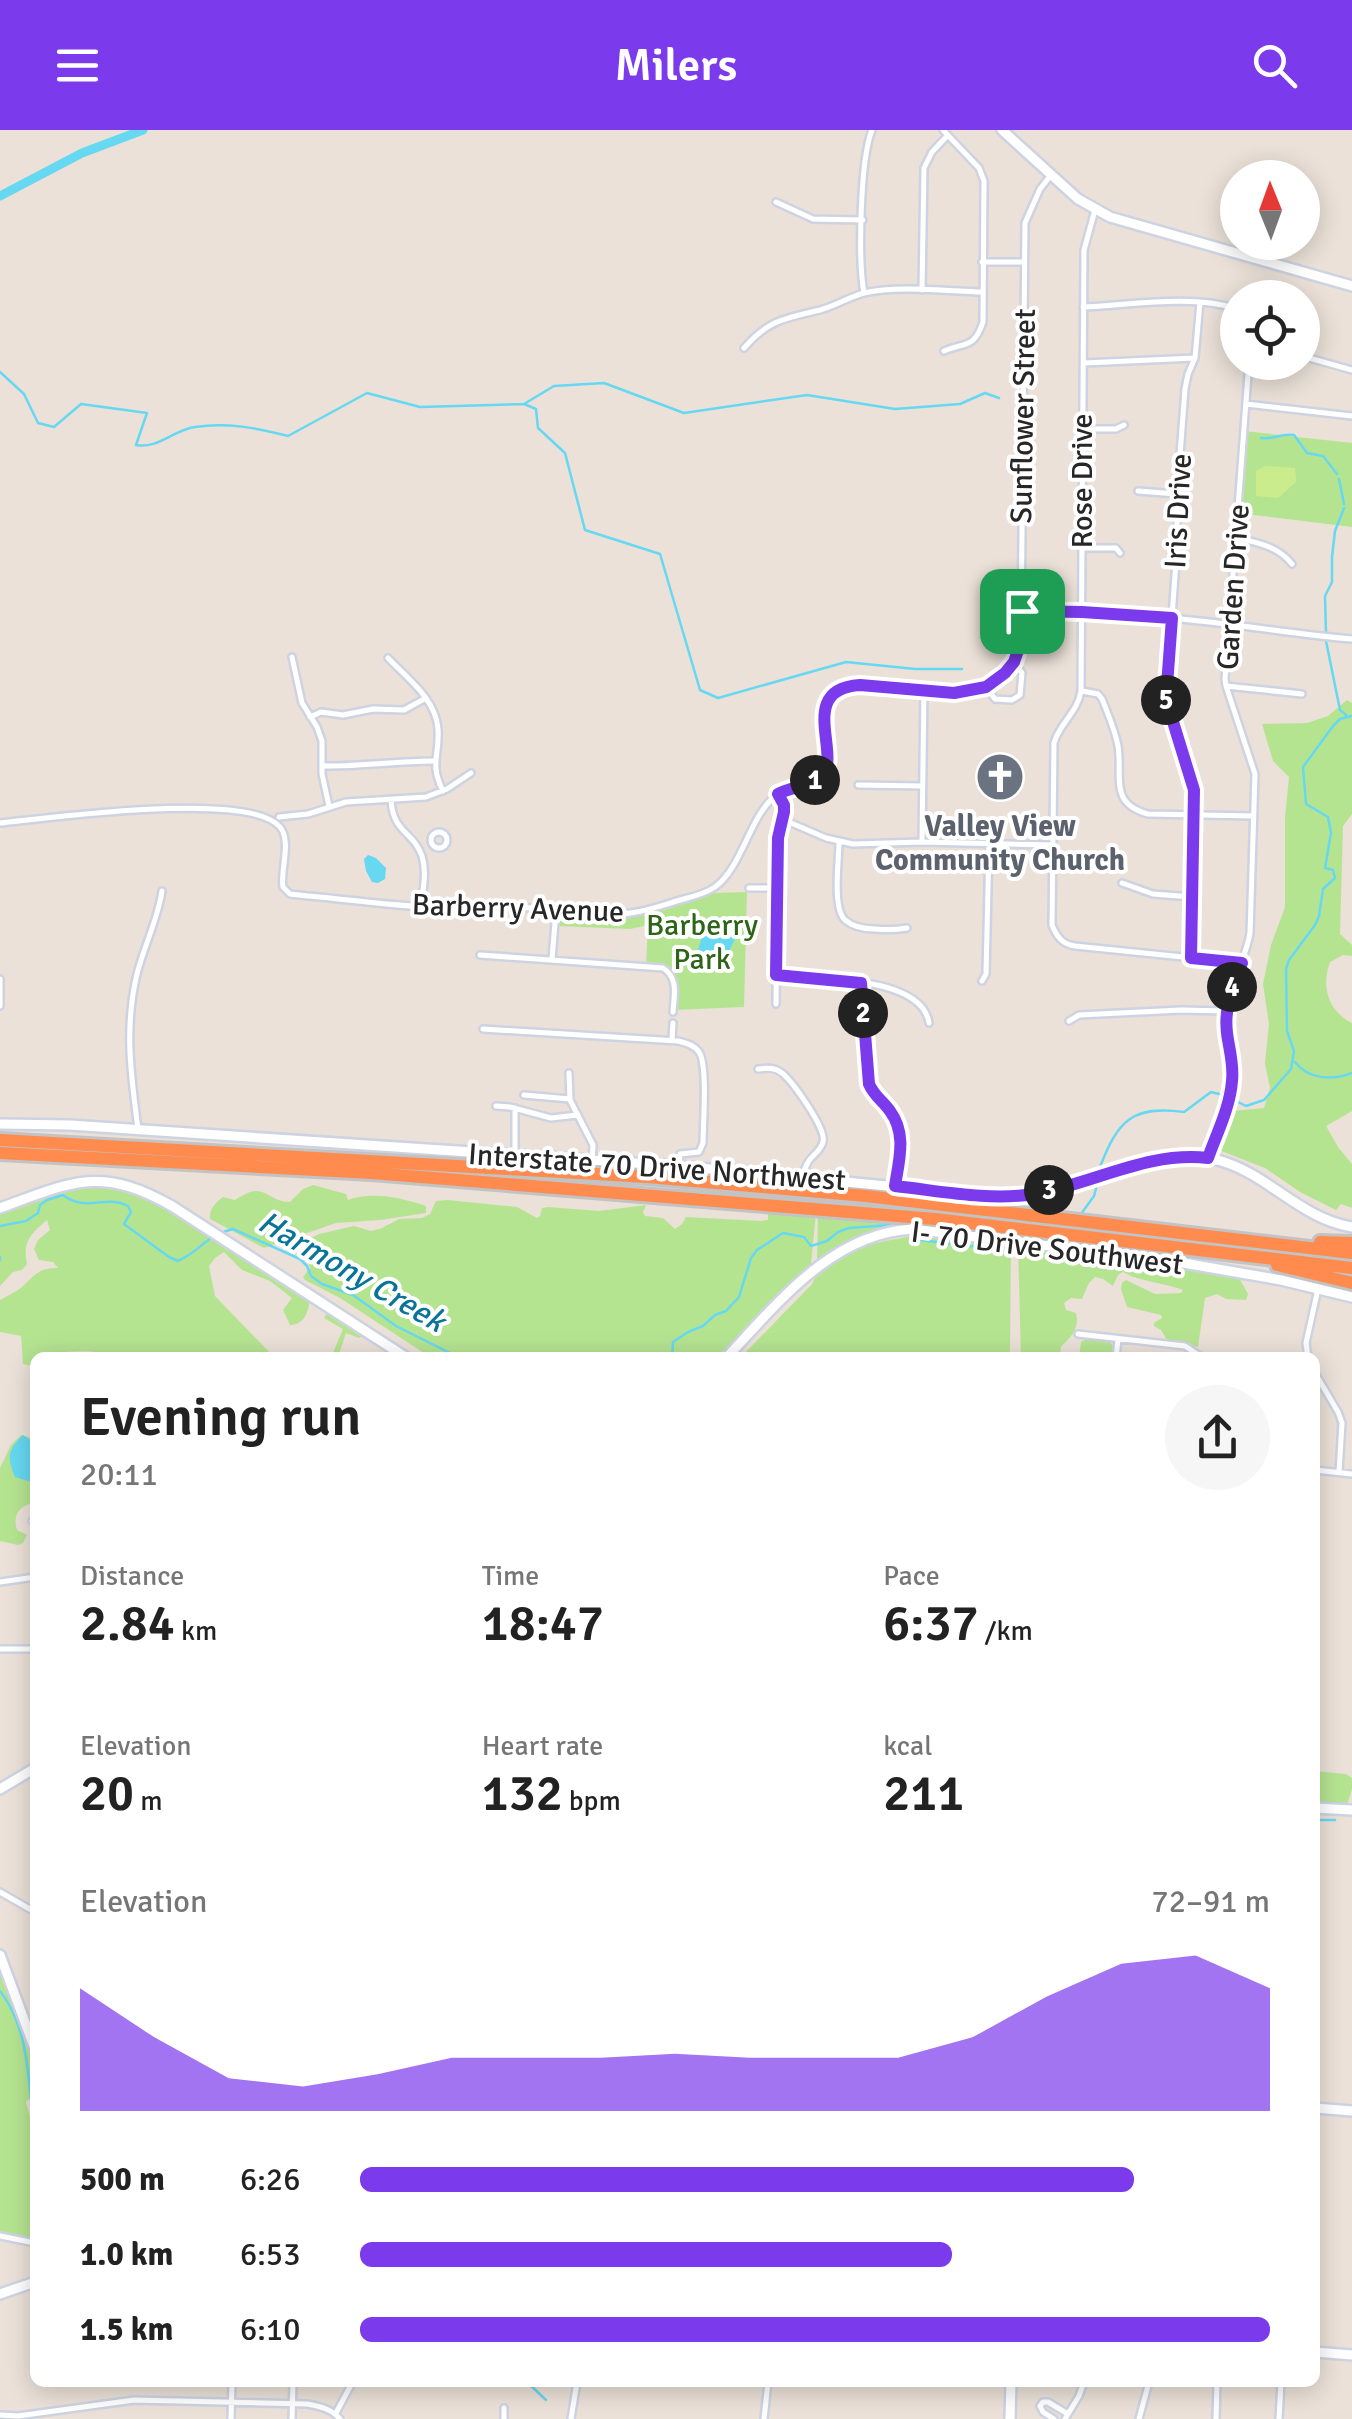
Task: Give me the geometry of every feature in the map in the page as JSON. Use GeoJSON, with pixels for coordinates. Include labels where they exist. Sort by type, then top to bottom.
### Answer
{"type":"FeatureCollection","features":[{"type":"Feature","properties":{"kind":"highway"},"geometry":{"type":"LineString","coordinates":[[0,1140],[628,1176],[866,1196],[1352,1253]]}},
{"type":"Feature","properties":{"kind":"highway"},"geometry":{"type":"LineString","coordinates":[[0,1153],[372,1173],[935,1219],[1352,1268]]}},
{"type":"Feature","properties":{"kind":"highway"},"geometry":{"type":"LineString","coordinates":[[1258,1242],[1352,1243]]}},
{"type":"Feature","properties":{"kind":"highway"},"geometry":{"type":"LineString","coordinates":[[1236,1254],[1352,1284]]}},
{"type":"Feature","properties":{"kind":"street"},"geometry":{"type":"LineString","coordinates":[[864,293],[864,160],[872,130]]}},
{"type":"Feature","properties":{"kind":"street"},"geometry":{"type":"LineString","coordinates":[[1002,130],[1095,210],[1123,222],[1352,286]]}},
{"type":"Feature","properties":{"kind":"street"},"geometry":{"type":"LineString","coordinates":[[922,290],[924,168],[946,133],[984,176],[983,322],[976,338],[965,346],[944,351]]}},
{"type":"Feature","properties":{"kind":"street","name":"Sunflower Street"},"geometry":{"type":"LineString","coordinates":[[986,687],[996,698],[1006,700],[1016,698],[1022,690],[1022,672],[1014,662],[1021,642],[1022,611],[1025,223],[1040,189],[1051,175]]}},
{"type":"Feature","properties":{"kind":"street"},"geometry":{"type":"LineString","coordinates":[[776,202],[813,219],[863,220]]}},
{"type":"Feature","properties":{"kind":"street","name":"Rose Drive"},"geometry":{"type":"LineString","coordinates":[[1095,210],[1084,250],[1081,691],[1078,705],[1054,743],[1052,925],[1068,945],[1191,958]]}},
{"type":"Feature","properties":{"kind":"street"},"geometry":{"type":"LineString","coordinates":[[982,262],[1025,262]]}},
{"type":"Feature","properties":{"kind":"street"},"geometry":{"type":"LineString","coordinates":[[744,348],[756,334],[779,320],[864,293],[982,292]]}},
{"type":"Feature","properties":{"kind":"street"},"geometry":{"type":"LineString","coordinates":[[1083,308],[1200,302],[1220,306]]}},
{"type":"Feature","properties":{"kind":"street","name":"Iris Drive"},"geometry":{"type":"LineString","coordinates":[[1191,958],[1194,782],[1166,699],[1177,548],[1176,494],[1186,381],[1196,358],[1200,302]]}},
{"type":"Feature","properties":{"kind":"street"},"geometry":{"type":"LineString","coordinates":[[1083,363],[1196,358]]}},
{"type":"Feature","properties":{"kind":"street"},"geometry":{"type":"LineString","coordinates":[[1320,361],[1352,370]]}},
{"type":"Feature","properties":{"kind":"street","name":"Garden Drive"},"geometry":{"type":"LineString","coordinates":[[1208,1158],[1229,1100],[1232,1062],[1226,1012],[1250,932],[1255,774],[1226,686],[1248,380]]}},
{"type":"Feature","properties":{"kind":"street"},"geometry":{"type":"LineString","coordinates":[[1246,404],[1352,416]]}},
{"type":"Feature","properties":{"kind":"street"},"geometry":{"type":"LineString","coordinates":[[1083,428],[1116,429],[1124,425]]}},
{"type":"Feature","properties":{"kind":"street"},"geometry":{"type":"LineString","coordinates":[[1138,491],[1176,494]]}},
{"type":"Feature","properties":{"kind":"street"},"geometry":{"type":"LineString","coordinates":[[1236,538],[1273,548],[1292,564]]}},
{"type":"Feature","properties":{"kind":"street"},"geometry":{"type":"LineString","coordinates":[[1082,548],[1116,548],[1120,553]]}},
{"type":"Feature","properties":{"kind":"street"},"geometry":{"type":"LineString","coordinates":[[1022,611],[1172,618],[1352,639]]}},
{"type":"Feature","properties":{"kind":"street"},"geometry":{"type":"LineString","coordinates":[[292,657],[300,695],[322,741],[322,780],[329,806]]}},
{"type":"Feature","properties":{"kind":"street"},"geometry":{"type":"LineString","coordinates":[[388,658],[426,698],[437,723],[434,761],[443,791]]}},
{"type":"Feature","properties":{"kind":"street"},"geometry":{"type":"LineString","coordinates":[[776,1004],[778,838],[784,805],[778,794],[818,779],[825,772],[826,710],[838,692],[860,685],[960,693],[986,687],[1014,662]]}},
{"type":"Feature","properties":{"kind":"street"},"geometry":{"type":"LineString","coordinates":[[1226,686],[1302,694]]}},
{"type":"Feature","properties":{"kind":"street"},"geometry":{"type":"LineString","coordinates":[[922,842],[924,689]]}},
{"type":"Feature","properties":{"kind":"street"},"geometry":{"type":"LineString","coordinates":[[1081,691],[1102,698],[1117,742],[1122,796],[1134,810],[1148,814],[1254,816]]}},
{"type":"Feature","properties":{"kind":"street"},"geometry":{"type":"LineString","coordinates":[[310,716],[321,712],[349,715],[372,709],[404,710],[426,698]]}},
{"type":"Feature","properties":{"kind":"street"},"geometry":{"type":"LineString","coordinates":[[322,766],[434,761]]}},
{"type":"Feature","properties":{"kind":"street"},"geometry":{"type":"LineString","coordinates":[[279,816],[308,814],[346,802],[426,797],[443,791],[471,772]]}},
{"type":"Feature","properties":{"kind":"street"},"geometry":{"type":"LineString","coordinates":[[858,785],[923,786]]}},
{"type":"Feature","properties":{"kind":"street","name":"Barberry Avenue"},"geometry":{"type":"LineString","coordinates":[[0,823],[110,812],[226,810],[256,815],[282,831],[281,882],[290,894],[422,906],[604,914],[637,912],[714,888],[742,850],[762,812],[778,794]]}},
{"type":"Feature","properties":{"kind":"street"},"geometry":{"type":"LineString","coordinates":[[391,800],[398,826],[419,850],[424,864],[422,906]]}},
{"type":"Feature","properties":{"kind":"street"},"geometry":{"type":"LineString","coordinates":[[782,819],[852,844],[1052,844]]}},
{"type":"Feature","properties":{"kind":"street"},"geometry":{"type":"LineString","coordinates":[[839,842],[838,902],[846,921],[868,929],[906,928]]}},
{"type":"Feature","properties":{"kind":"street"},"geometry":{"type":"LineString","coordinates":[[419,850],[432,844]]}},
{"type":"Feature","properties":{"kind":"street"},"geometry":{"type":"LineString","coordinates":[[982,981],[986,974],[988,844]]}},
{"type":"Feature","properties":{"kind":"street"},"geometry":{"type":"LineString","coordinates":[[1122,883],[1153,894],[1192,897]]}},
{"type":"Feature","properties":{"kind":"street"},"geometry":{"type":"LineString","coordinates":[[749,888],[778,888]]}},
{"type":"Feature","properties":{"kind":"street"},"geometry":{"type":"LineString","coordinates":[[138,1129],[128,1057],[129,1034],[136,978],[162,891]]}},
{"type":"Feature","properties":{"kind":"street"},"geometry":{"type":"LineString","coordinates":[[552,960],[556,911]]}},
{"type":"Feature","properties":{"kind":"street"},"geometry":{"type":"LineString","coordinates":[[480,955],[664,968],[674,982],[674,1012]]}},
{"type":"Feature","properties":{"kind":"street"},"geometry":{"type":"LineString","coordinates":[[1191,958],[1242,963]]}},
{"type":"Feature","properties":{"kind":"street"},"geometry":{"type":"LineString","coordinates":[[776,975],[894,988],[912,997],[928,1014],[929,1023]]}},
{"type":"Feature","properties":{"kind":"street"},"geometry":{"type":"LineString","coordinates":[[0,979],[0,1006]]}},
{"type":"Feature","properties":{"kind":"street"},"geometry":{"type":"LineString","coordinates":[[861,983],[869,1084],[894,1116],[901,1135],[895,1186]]}},
{"type":"Feature","properties":{"kind":"street"},"geometry":{"type":"LineString","coordinates":[[1069,1021],[1079,1016],[1181,1010],[1226,1012]]}},
{"type":"Feature","properties":{"kind":"street"},"geometry":{"type":"LineString","coordinates":[[672,1040],[673,1024]]}},
{"type":"Feature","properties":{"kind":"street"},"geometry":{"type":"LineString","coordinates":[[483,1029],[672,1040],[698,1050],[704,1063],[703,1143],[699,1152],[680,1154],[679,1166]]}},
{"type":"Feature","properties":{"kind":"street"},"geometry":{"type":"LineString","coordinates":[[758,1069],[772,1068],[784,1074],[822,1129],[822,1145],[807,1160],[803,1176]]}},
{"type":"Feature","properties":{"kind":"street"},"geometry":{"type":"LineString","coordinates":[[568,1073],[570,1099],[593,1144],[592,1160]]}},
{"type":"Feature","properties":{"kind":"street"},"geometry":{"type":"LineString","coordinates":[[524,1096],[570,1099]]}},
{"type":"Feature","properties":{"kind":"street"},"geometry":{"type":"LineString","coordinates":[[496,1106],[552,1118],[578,1115]]}},
{"type":"Feature","properties":{"kind":"street"},"geometry":{"type":"LineString","coordinates":[[514,1108],[514,1155]]}},
{"type":"Feature","properties":{"kind":"street","name":"Interstate 70 Drive Northwest"},"geometry":{"type":"LineString","coordinates":[[0,1124],[70,1124],[679,1166],[1001,1197],[1037,1193],[1174,1157],[1208,1158],[1246,1172],[1324,1220],[1352,1227]]}},
{"type":"Feature","properties":{"kind":"street"},"geometry":{"type":"LineString","coordinates":[[0,1208],[49,1190],[91,1181],[128,1185],[148,1192],[397,1352]]}},
{"type":"Feature","properties":{"kind":"street","name":"I- 70 Drive Southwest"},"geometry":{"type":"LineString","coordinates":[[732,1352],[828,1258],[898,1230],[1130,1254],[1352,1297]]}},
{"type":"Feature","properties":{"kind":"street"},"geometry":{"type":"LineString","coordinates":[[1307,1352],[1318,1289]]}},
{"type":"Feature","properties":{"kind":"street"},"geometry":{"type":"LineString","coordinates":[[1078,1334],[1185,1346],[1194,1352]]}},
{"type":"Feature","properties":{"kind":"street"},"geometry":{"type":"LineString","coordinates":[[1117,1352],[1118,1339]]}},
{"type":"Feature","properties":{"kind":"street"},"geometry":{"type":"LineString","coordinates":[[1320,1381],[1342,1424],[1339,1472]]}},
{"type":"Feature","properties":{"kind":"street"},"geometry":{"type":"LineString","coordinates":[[1320,1470],[1352,1474]]}},
{"type":"Feature","properties":{"kind":"street"},"geometry":{"type":"LineString","coordinates":[[0,1582],[30,1579]]}},
{"type":"Feature","properties":{"kind":"street"},"geometry":{"type":"LineString","coordinates":[[0,1649],[30,1649]]}},
{"type":"Feature","properties":{"kind":"street"},"geometry":{"type":"LineString","coordinates":[[0,1789],[30,1771]]}},
{"type":"Feature","properties":{"kind":"street"},"geometry":{"type":"LineString","coordinates":[[1320,1808],[1352,1810]]}},
{"type":"Feature","properties":{"kind":"street"},"geometry":{"type":"LineString","coordinates":[[0,1892],[30,1909]]}},
{"type":"Feature","properties":{"kind":"street"},"geometry":{"type":"LineString","coordinates":[[0,1955],[30,2036]]}},
{"type":"Feature","properties":{"kind":"street"},"geometry":{"type":"LineString","coordinates":[[1320,2108],[1352,2111]]}},
{"type":"Feature","properties":{"kind":"street"},"geometry":{"type":"LineString","coordinates":[[0,2236],[30,2242]]}},
{"type":"Feature","properties":{"kind":"street"},"geometry":{"type":"LineString","coordinates":[[0,2294],[30,2284]]}},
{"type":"Feature","properties":{"kind":"street"},"geometry":{"type":"LineString","coordinates":[[1320,2352],[1352,2355]]}},
{"type":"Feature","properties":{"kind":"street"},"geometry":{"type":"LineString","coordinates":[[230,2419],[232,2387]]}},
{"type":"Feature","properties":{"kind":"street"},"geometry":{"type":"LineString","coordinates":[[292,2419],[294,2387]]}},
{"type":"Feature","properties":{"kind":"street"},"geometry":{"type":"LineString","coordinates":[[0,2416],[134,2400],[293,2404],[318,2406],[338,2416],[350,2387]]}},
{"type":"Feature","properties":{"kind":"street"},"geometry":{"type":"LineString","coordinates":[[572,2419],[576,2387]]}},
{"type":"Feature","properties":{"kind":"street"},"geometry":{"type":"LineString","coordinates":[[764,2419],[767,2387]]}},
{"type":"Feature","properties":{"kind":"street"},"geometry":{"type":"LineString","coordinates":[[1010,2387],[1010,2419]]}},
{"type":"Feature","properties":{"kind":"street"},"geometry":{"type":"LineString","coordinates":[[1054,2419],[1042,2410],[1043,2402],[1067,2416],[1082,2387]]}},
{"type":"Feature","properties":{"kind":"street"},"geometry":{"type":"LineString","coordinates":[[1138,2419],[1148,2387]]}},
{"type":"Feature","properties":{"kind":"street"},"geometry":{"type":"LineString","coordinates":[[1216,2387],[1216,2419]]}},
{"type":"Feature","properties":{"kind":"street"},"geometry":{"type":"LineString","coordinates":[[1279,2419],[1281,2387]]}},
{"type":"Feature","properties":{"kind":"street"},"geometry":{"type":"LineString","coordinates":[[504,2408],[504,2419]]}},
{"type":"Feature","properties":{"kind":"green space"},"geometry":{"type":"Polygon","coordinates":[[[1244,431],[1352,443],[1352,527],[1237,513],[1244,431]]]}},
{"type":"Feature","properties":{"kind":"green space"},"geometry":{"type":"Polygon","coordinates":[[[1265,466],[1295,468],[1296,482],[1278,498],[1256,496],[1256,471],[1265,466]]]}},
{"type":"Feature","properties":{"kind":"green space"},"geometry":{"type":"Polygon","coordinates":[[[1347,700],[1352,703],[1352,814],[1343,826],[1340,934],[1352,945],[1352,956],[1343,955],[1330,962],[1326,980],[1332,1005],[1352,1023],[1352,1111],[1326,1126],[1352,1164],[1352,1208],[1341,1204],[1336,1210],[1265,1168],[1219,1150],[1219,1139],[1233,1111],[1264,1108],[1270,1088],[1265,1063],[1269,1024],[1263,984],[1271,945],[1285,907],[1289,777],[1273,761],[1262,724],[1307,723],[1328,716],[1347,700]]]}},
{"type":"Feature","properties":{"kind":"green space","name":"Barberry Park"},"geometry":{"type":"Polygon","coordinates":[[[747,892],[744,1007],[673,1010],[674,982],[668,970],[646,966],[648,925],[630,929],[558,926],[559,914],[635,915],[711,893],[747,892]]]}},
{"type":"Feature","properties":{"kind":"green space"},"geometry":{"type":"Polygon","coordinates":[[[88,1185],[120,1187],[144,1195],[310,1299],[305,1317],[290,1325],[283,1310],[292,1298],[270,1281],[242,1270],[224,1252],[209,1266],[215,1296],[269,1352],[30,1352],[30,1366],[23,1364],[21,1336],[0,1332],[0,1300],[41,1271],[58,1268],[53,1262],[39,1260],[34,1249],[50,1230],[47,1220],[29,1239],[27,1264],[0,1286],[0,1214],[88,1185]]]}},
{"type":"Feature","properties":{"kind":"green space"},"geometry":{"type":"Polygon","coordinates":[[[313,1185],[346,1194],[348,1200],[377,1196],[407,1200],[426,1206],[426,1213],[336,1223],[264,1248],[210,1219],[213,1206],[223,1197],[235,1200],[259,1191],[290,1202],[313,1185]]]}},
{"type":"Feature","properties":{"kind":"green space"},"geometry":{"type":"Polygon","coordinates":[[[436,1201],[517,1207],[537,1218],[542,1208],[548,1207],[599,1211],[646,1205],[645,1216],[663,1218],[675,1229],[686,1217],[761,1221],[768,1220],[768,1210],[816,1213],[811,1264],[722,1352],[422,1352],[305,1280],[310,1268],[308,1261],[283,1248],[354,1226],[371,1231],[399,1219],[422,1218],[430,1214],[436,1201]]]}},
{"type":"Feature","properties":{"kind":"green space"},"geometry":{"type":"Polygon","coordinates":[[[818,1212],[899,1222],[901,1226],[869,1233],[817,1259],[818,1212]]]}},
{"type":"Feature","properties":{"kind":"green space"},"geometry":{"type":"Polygon","coordinates":[[[913,1236],[1011,1245],[1010,1352],[746,1352],[829,1263],[856,1249],[913,1236]]]}},
{"type":"Feature","properties":{"kind":"green space"},"geometry":{"type":"Polygon","coordinates":[[[1018,1246],[1152,1261],[1238,1276],[1248,1294],[1246,1300],[1226,1299],[1217,1294],[1205,1298],[1198,1347],[1167,1340],[1154,1326],[1161,1315],[1127,1307],[1121,1289],[1126,1280],[1155,1294],[1183,1290],[1123,1272],[1113,1286],[1095,1277],[1082,1299],[1071,1298],[1064,1303],[1066,1310],[1076,1313],[1077,1323],[1060,1352],[1021,1352],[1018,1246]]]}},
{"type":"Feature","properties":{"kind":"green space"},"geometry":{"type":"Polygon","coordinates":[[[327,1313],[362,1332],[362,1336],[346,1333],[340,1352],[333,1352],[343,1329],[324,1318],[327,1313]]]}},
{"type":"Feature","properties":{"kind":"green space"},"geometry":{"type":"Polygon","coordinates":[[[1109,1341],[1112,1352],[1080,1352],[1081,1342],[1109,1341]]]}},
{"type":"Feature","properties":{"kind":"green space"},"geometry":{"type":"Polygon","coordinates":[[[21,1435],[30,1438],[30,1504],[21,1508],[16,1524],[17,1530],[27,1535],[18,1545],[0,1541],[0,1468],[11,1445],[21,1435]]]}},
{"type":"Feature","properties":{"kind":"green space"},"geometry":{"type":"Polygon","coordinates":[[[1320,1771],[1352,1778],[1347,1805],[1320,1804],[1320,1771]]]}},
{"type":"Feature","properties":{"kind":"green space"},"geometry":{"type":"Polygon","coordinates":[[[0,1966],[30,2047],[30,2098],[26,2102],[30,2116],[30,2239],[0,2234],[0,1966]]]}},
{"type":"Feature","properties":{"kind":"water"},"geometry":{"type":"Polygon","coordinates":[[[368,855],[386,868],[385,879],[378,883],[372,882],[366,871],[364,859],[368,855]]]}},
{"type":"Feature","properties":{"kind":"water"},"geometry":{"type":"Polygon","coordinates":[[[721,919],[735,926],[736,937],[727,955],[703,963],[696,955],[703,934],[721,919]]]}},
{"type":"Feature","properties":{"kind":"water"},"geometry":{"type":"Polygon","coordinates":[[[23,1435],[30,1440],[30,1482],[15,1477],[10,1454],[23,1435]]]}},
{"type":"Feature","properties":{"kind":"waterway"},"geometry":{"type":"LineString","coordinates":[[0,196],[82,153],[143,130]]}},
{"type":"Feature","properties":{"kind":"waterway"},"geometry":{"type":"LineString","coordinates":[[0,372],[24,394],[38,423],[54,427],[81,404],[147,413],[136,445],[159,442],[187,429],[219,425],[288,436],[367,393],[420,407],[524,404],[554,386],[604,383],[684,413],[807,395],[895,409],[960,404],[985,393],[999,398]]}},
{"type":"Feature","properties":{"kind":"waterway"},"geometry":{"type":"LineString","coordinates":[[524,404],[536,409],[538,428],[565,453],[585,530],[660,554],[700,690],[718,698],[846,662],[962,669]]}},
{"type":"Feature","properties":{"kind":"waterway"},"geometry":{"type":"LineString","coordinates":[[1261,438],[1294,435],[1307,453],[1323,456],[1337,474]]}},
{"type":"Feature","properties":{"kind":"waterway"},"geometry":{"type":"LineString","coordinates":[[1339,479],[1344,504]]}},
{"type":"Feature","properties":{"kind":"waterway"},"geometry":{"type":"LineString","coordinates":[[1326,633],[1325,596],[1332,582],[1335,531],[1344,508]]}},
{"type":"Feature","properties":{"kind":"waterway"},"geometry":{"type":"LineString","coordinates":[[1326,641],[1340,710],[1346,715]]}},
{"type":"Feature","properties":{"kind":"waterway","name":"Harmony Creek"},"geometry":{"type":"LineString","coordinates":[[1234,1100],[1246,1106],[1264,1100],[1291,1069],[1294,1051],[1287,1031],[1286,969],[1315,925],[1323,889],[1335,878],[1333,870],[1325,868],[1331,833],[1328,817],[1306,804],[1303,767],[1333,726],[1352,716]]}},
{"type":"Feature","properties":{"kind":"waterway"},"geometry":{"type":"LineString","coordinates":[[1295,1062],[1321,1077],[1352,1073]]}},
{"type":"Feature","properties":{"kind":"waterway","name":"Harmony Creek"},"geometry":{"type":"LineString","coordinates":[[1100,1167],[1114,1138],[1130,1119],[1152,1111],[1184,1112],[1211,1092],[1219,1094]]}},
{"type":"Feature","properties":{"kind":"waterway","name":"Harmony Creek"},"geometry":{"type":"LineString","coordinates":[[1081,1214],[1097,1185]]}},
{"type":"Feature","properties":{"kind":"waterway","name":"Harmony Creek"},"geometry":{"type":"LineString","coordinates":[[0,1226],[26,1221],[47,1200],[63,1195],[80,1203],[128,1206],[131,1212],[124,1224],[178,1261],[211,1238]]}},
{"type":"Feature","properties":{"kind":"waterway","name":"Harmony Creek"},"geometry":{"type":"LineString","coordinates":[[672,1352],[673,1342],[726,1311],[739,1297],[751,1258],[783,1233],[804,1237],[811,1246],[849,1228],[890,1225]]}},
{"type":"Feature","properties":{"kind":"waterway","name":"Harmony Creek"},"geometry":{"type":"LineString","coordinates":[[220,1233],[233,1229],[300,1259],[322,1284],[353,1295],[396,1326],[448,1352]]}},
{"type":"Feature","properties":{"kind":"waterway","name":"Harmony Creek"},"geometry":{"type":"LineString","coordinates":[[913,1239],[1014,1249]]}},
{"type":"Feature","properties":{"kind":"waterway"},"geometry":{"type":"LineString","coordinates":[[1320,1820],[1335,1820]]}},
{"type":"Feature","properties":{"kind":"waterway"},"geometry":{"type":"LineString","coordinates":[[0,1991],[18,2024],[30,2089]]}},
{"type":"Feature","properties":{"kind":"waterway"},"geometry":{"type":"LineString","coordinates":[[532,2387],[546,2400]]}},
{"type":"Feature","properties":{"kind":"place","name":"Valley View Community Church"},"geometry":{"type":"Point","coordinates":[1000,777]}},
{"type":"Feature","properties":{"kind":"route"},"geometry":{"type":"LineString","coordinates":[[1022,611],[1172,618],[1166,699],[1194,782],[1191,958],[1242,963],[1226,1012],[1232,1062],[1229,1100],[1208,1158],[1174,1157],[1037,1193],[1001,1197],[895,1186],[901,1135],[894,1116],[869,1084],[861,983],[776,975],[778,838],[784,812],[778,794],[818,779],[825,772],[826,710],[838,692],[860,685],[954,693],[986,687],[1014,662],[1021,642],[1022,611]]}}]}
